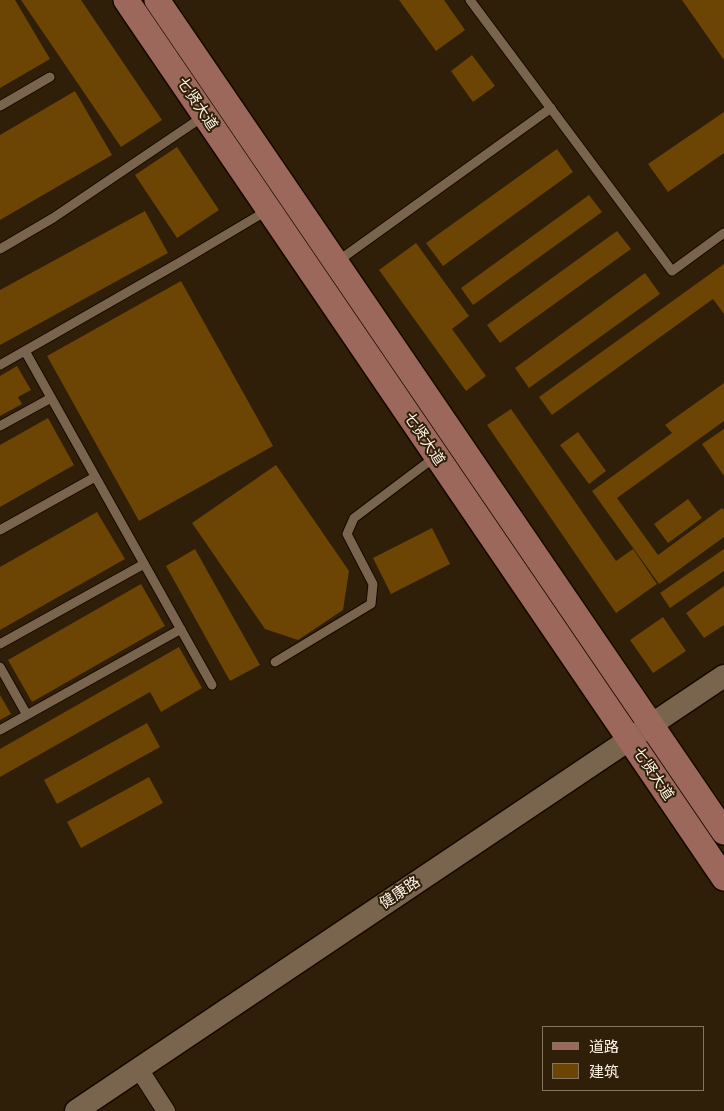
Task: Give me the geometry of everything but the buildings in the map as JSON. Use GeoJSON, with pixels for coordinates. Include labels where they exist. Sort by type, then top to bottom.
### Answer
{"type":"FeatureCollection","features":[{"type":"Feature","properties":{"kind":"main road","name":"七贤大道"},"geometry":{"type":"LineString","coordinates":[[126,0],[724,878]]}},
{"type":"Feature","properties":{"kind":"main road","name":"七贤大道"},"geometry":{"type":"LineString","coordinates":[[157,0],[724,832]]}},
{"type":"Feature","properties":{"kind":"street","name":"健康路"},"geometry":{"type":"LineString","coordinates":[[76,1111],[724,676]]}},
{"type":"Feature","properties":{"kind":"street"},"geometry":{"type":"LineString","coordinates":[[139,1069],[166,1111]]}},
{"type":"Feature","properties":{"kind":"lane"},"geometry":{"type":"LineString","coordinates":[[470,0],[672,271],[724,234]]}},
{"type":"Feature","properties":{"kind":"lane"},"geometry":{"type":"LineString","coordinates":[[0,106],[50,77]]}},
{"type":"Feature","properties":{"kind":"lane"},"geometry":{"type":"LineString","coordinates":[[336,263],[551,108]]}},
{"type":"Feature","properties":{"kind":"lane"},"geometry":{"type":"LineString","coordinates":[[0,250],[53,218],[205,116]]}},
{"type":"Feature","properties":{"kind":"lane"},"geometry":{"type":"LineString","coordinates":[[0,365],[268,210]]}},
{"type":"Feature","properties":{"kind":"lane"},"geometry":{"type":"LineString","coordinates":[[24,351],[212,685]]}},
{"type":"Feature","properties":{"kind":"lane"},"geometry":{"type":"LineString","coordinates":[[0,426],[51,398]]}},
{"type":"Feature","properties":{"kind":"lane"},"geometry":{"type":"LineString","coordinates":[[275,662],[371,604],[373,584],[347,534],[350,526],[354,518],[436,456]]}},
{"type":"Feature","properties":{"kind":"lane"},"geometry":{"type":"LineString","coordinates":[[0,530],[95,477]]}},
{"type":"Feature","properties":{"kind":"lane"},"geometry":{"type":"LineString","coordinates":[[0,644],[144,564]]}},
{"type":"Feature","properties":{"kind":"lane"},"geometry":{"type":"LineString","coordinates":[[0,730],[181,629]]}},
{"type":"Feature","properties":{"kind":"lane"},"geometry":{"type":"LineString","coordinates":[[0,668],[27,715]]}}]}
